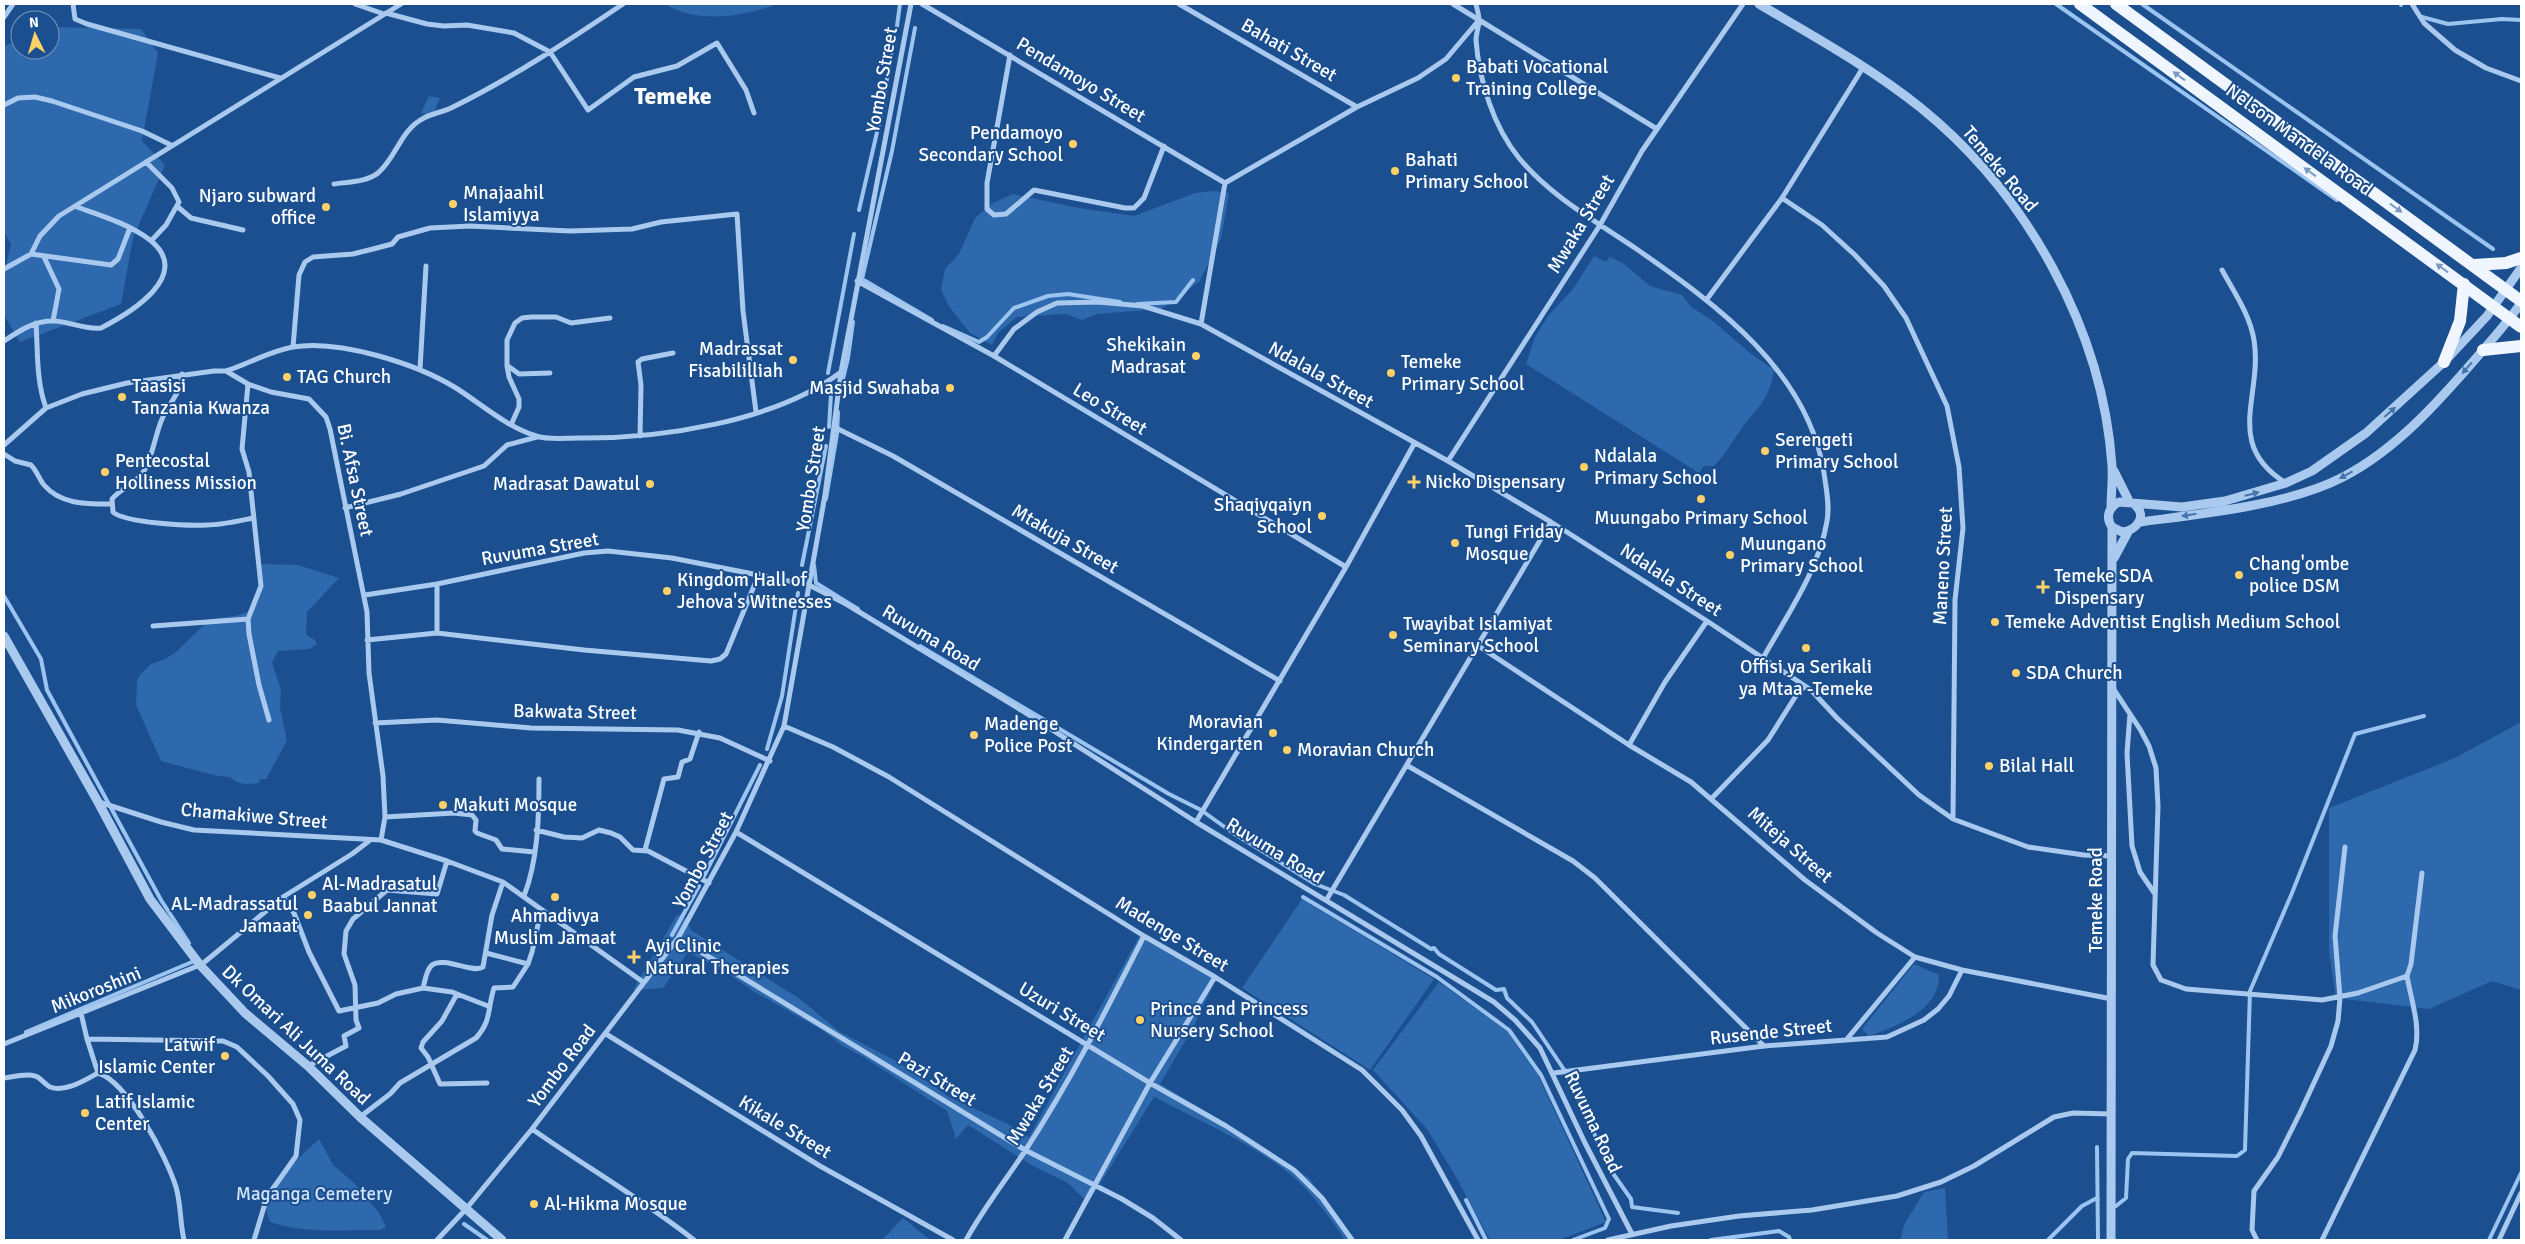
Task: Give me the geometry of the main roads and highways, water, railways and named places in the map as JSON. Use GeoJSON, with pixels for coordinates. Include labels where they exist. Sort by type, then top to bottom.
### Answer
{"type":"FeatureCollection","features":[{"type":"Feature","properties":{"kind":"main road","name":"Nelson Mandela Road"},"geometry":{"type":"LineString","coordinates":[[2080,4],[2495,306],[2521,327]]}},
{"type":"Feature","properties":{"kind":"main road","name":"Nelson Mandela Road"},"geometry":{"type":"LineString","coordinates":[[2116,4],[2474,265],[2521,302]]}},
{"type":"Feature","properties":{"kind":"main road"},"geometry":{"type":"LineString","coordinates":[[2474,265],[2497,264],[2521,258]]}},
{"type":"Feature","properties":{"kind":"main road"},"geometry":{"type":"LineString","coordinates":[[2444,362],[2460,321],[2464,284]]}},
{"type":"Feature","properties":{"kind":"main road"},"geometry":{"type":"LineString","coordinates":[[2483,350],[2521,346]]}},
{"type":"Feature","properties":{"kind":"waterway"},"geometry":{"type":"LineString","coordinates":[[897,26],[900,4]]}},
{"type":"Feature","properties":{"kind":"waterway"},"geometry":{"type":"LineString","coordinates":[[2056,4],[2337,200]]}},
{"type":"Feature","properties":{"kind":"waterway"},"geometry":{"type":"LineString","coordinates":[[2142,4],[2493,249]]}},
{"type":"Feature","properties":{"kind":"waterway"},"geometry":{"type":"LineString","coordinates":[[2422,17],[2448,24],[2502,19],[2521,20]]}},
{"type":"Feature","properties":{"kind":"waterway"},"geometry":{"type":"LineString","coordinates":[[915,28],[892,151],[862,279],[932,320]]}},
{"type":"Feature","properties":{"kind":"waterway"},"geometry":{"type":"LineString","coordinates":[[884,96],[893,43]]}},
{"type":"Feature","properties":{"kind":"waterway"},"geometry":{"type":"LineString","coordinates":[[859,210],[884,102]]}},
{"type":"Feature","properties":{"kind":"waterway"},"geometry":{"type":"LineString","coordinates":[[828,373],[854,234]]}},
{"type":"Feature","properties":{"kind":"waterway"},"geometry":{"type":"LineString","coordinates":[[1137,304],[1176,302],[1193,280]]}},
{"type":"Feature","properties":{"kind":"waterway"},"geometry":{"type":"LineString","coordinates":[[943,326],[979,342],[987,337],[1014,308],[1048,296],[1068,294],[1120,302]]}},
{"type":"Feature","properties":{"kind":"waterway"},"geometry":{"type":"LineString","coordinates":[[842,383],[853,322]]}},
{"type":"Feature","properties":{"kind":"waterway"},"geometry":{"type":"LineString","coordinates":[[828,386],[831,394],[829,427]]}},
{"type":"Feature","properties":{"kind":"waterway"},"geometry":{"type":"LineString","coordinates":[[826,499],[837,434],[838,412]]}},
{"type":"Feature","properties":{"kind":"waterway"},"geometry":{"type":"LineString","coordinates":[[802,565],[826,446]]}},
{"type":"Feature","properties":{"kind":"waterway"},"geometry":{"type":"LineString","coordinates":[[814,565],[816,583],[858,609]]}},
{"type":"Feature","properties":{"kind":"waterway"},"geometry":{"type":"LineString","coordinates":[[767,749],[782,696],[798,593]]}},
{"type":"Feature","properties":{"kind":"waterway"},"geometry":{"type":"LineString","coordinates":[[4,596],[41,659],[47,690],[161,900],[189,943]]}},
{"type":"Feature","properties":{"kind":"waterway"},"geometry":{"type":"LineString","coordinates":[[920,646],[1169,794],[1201,810],[1233,833],[1315,884],[1344,895],[1431,949],[1434,948],[1439,954],[1496,990],[1504,989],[1507,998],[1532,1022],[1565,1071],[1612,1172],[1631,1199],[1632,1207],[1678,1213]]}},
{"type":"Feature","properties":{"kind":"waterway"},"geometry":{"type":"LineString","coordinates":[[2116,1206],[2126,1198],[2128,1159],[2132,1153],[2237,1156],[2245,1150],[2250,991],[2292,893],[2355,734],[2424,716]]}},
{"type":"Feature","properties":{"kind":"waterway"},"geometry":{"type":"LineString","coordinates":[[703,878],[760,765]]}},
{"type":"Feature","properties":{"kind":"waterway"},"geometry":{"type":"LineString","coordinates":[[672,935],[699,886]]}},
{"type":"Feature","properties":{"kind":"waterway"},"geometry":{"type":"LineString","coordinates":[[1303,897],[1437,977],[1509,1030],[1541,1075],[1609,1219],[1605,1228],[1573,1240]]}},
{"type":"Feature","properties":{"kind":"waterway"},"geometry":{"type":"LineString","coordinates":[[26,1032],[192,962]]}},
{"type":"Feature","properties":{"kind":"waterway"},"geometry":{"type":"LineString","coordinates":[[2097,1147],[2098,1240]]}},
{"type":"Feature","properties":{"kind":"waterway"},"geometry":{"type":"LineString","coordinates":[[2489,1240],[2521,1173]]}},
{"type":"Feature","properties":{"kind":"waterway"},"geometry":{"type":"LineString","coordinates":[[2048,1240],[2082,1206],[2097,1198],[2098,1200]]}},
{"type":"Feature","properties":{"kind":"waterway"},"geometry":{"type":"LineString","coordinates":[[1466,1200],[1486,1240]]}},
{"type":"Feature","properties":{"kind":"waterway"},"geometry":{"type":"LineString","coordinates":[[464,1224],[487,1240]]}},
{"type":"Feature","properties":{"kind":"waterway"},"geometry":{"type":"LineString","coordinates":[[1711,1240],[1779,1231],[1789,1237],[1790,1240]]}},
{"type":"Feature","properties":{"kind":"place","name":"Babati Vocational Training College"},"geometry":{"type":"Point","coordinates":[1456,78]}},
{"type":"Feature","properties":{"kind":"place","name":"Pendamoyo Secondary School"},"geometry":{"type":"Point","coordinates":[1073,144]}},
{"type":"Feature","properties":{"kind":"place","name":"Bahati Primary School"},"geometry":{"type":"Point","coordinates":[1395,171]}},
{"type":"Feature","properties":{"kind":"place","name":"Mnajaahil Islamiyya"},"geometry":{"type":"Point","coordinates":[453,204]}},
{"type":"Feature","properties":{"kind":"place","name":"Njaro subward office"},"geometry":{"type":"Point","coordinates":[326,207]}},
{"type":"Feature","properties":{"kind":"place","name":"Shekikain Madrasat"},"geometry":{"type":"Point","coordinates":[1196,356]}},
{"type":"Feature","properties":{"kind":"place","name":"Madrassat Fisabililliah"},"geometry":{"type":"Point","coordinates":[793,360]}},
{"type":"Feature","properties":{"kind":"place","name":"Temeke Primary School"},"geometry":{"type":"Point","coordinates":[1391,373]}},
{"type":"Feature","properties":{"kind":"place","name":"TAG Church"},"geometry":{"type":"Point","coordinates":[287,377]}},
{"type":"Feature","properties":{"kind":"place","name":"Masjid Swahaba"},"geometry":{"type":"Point","coordinates":[950,388]}},
{"type":"Feature","properties":{"kind":"place","name":"Taasisi Tanzania Kwanza"},"geometry":{"type":"Point","coordinates":[122,397]}},
{"type":"Feature","properties":{"kind":"place","name":"Serengeti Primary School"},"geometry":{"type":"Point","coordinates":[1765,451]}},
{"type":"Feature","properties":{"kind":"place","name":"Ndalala Primary School"},"geometry":{"type":"Point","coordinates":[1584,467]}},
{"type":"Feature","properties":{"kind":"place","name":"Pentecostal Holliness Mission"},"geometry":{"type":"Point","coordinates":[105,472]}},
{"type":"Feature","properties":{"kind":"place","name":"Nicko Dispensary"},"geometry":{"type":"Point","coordinates":[1414,482]}},
{"type":"Feature","properties":{"kind":"place","name":"Madrasat Dawatul"},"geometry":{"type":"Point","coordinates":[650,484]}},
{"type":"Feature","properties":{"kind":"place","name":"Muungabo Primary School"},"geometry":{"type":"Point","coordinates":[1701,499]}},
{"type":"Feature","properties":{"kind":"place","name":"Shaqiyqaiyn School"},"geometry":{"type":"Point","coordinates":[1322,516]}},
{"type":"Feature","properties":{"kind":"place","name":"Tungi Friday Mosque"},"geometry":{"type":"Point","coordinates":[1455,543]}},
{"type":"Feature","properties":{"kind":"place","name":"Muungano Primary School"},"geometry":{"type":"Point","coordinates":[1730,555]}},
{"type":"Feature","properties":{"kind":"place","name":"Chang'ombe police DSM"},"geometry":{"type":"Point","coordinates":[2239,575]}},
{"type":"Feature","properties":{"kind":"place","name":"Temeke SDA Dispensary"},"geometry":{"type":"Point","coordinates":[2043,587]}},
{"type":"Feature","properties":{"kind":"place","name":"Kingdom Hall of Jehova's Witnesses"},"geometry":{"type":"Point","coordinates":[667,591]}},
{"type":"Feature","properties":{"kind":"place","name":"Temeke Adventist English Medium School"},"geometry":{"type":"Point","coordinates":[1995,622]}},
{"type":"Feature","properties":{"kind":"place","name":"Twayibat Islamiyat Seminary School"},"geometry":{"type":"Point","coordinates":[1393,635]}},
{"type":"Feature","properties":{"kind":"place","name":"Offisi ya Serikali ya Mtaa -Temeke"},"geometry":{"type":"Point","coordinates":[1806,648]}},
{"type":"Feature","properties":{"kind":"place","name":"SDA Church"},"geometry":{"type":"Point","coordinates":[2016,673]}},
{"type":"Feature","properties":{"kind":"place","name":"Moravian Kindergarten"},"geometry":{"type":"Point","coordinates":[1273,733]}},
{"type":"Feature","properties":{"kind":"place","name":"Madenge Police Post"},"geometry":{"type":"Point","coordinates":[974,735]}},
{"type":"Feature","properties":{"kind":"place","name":"Moravian Church"},"geometry":{"type":"Point","coordinates":[1287,750]}},
{"type":"Feature","properties":{"kind":"place","name":"Bilal Hall"},"geometry":{"type":"Point","coordinates":[1989,766]}},
{"type":"Feature","properties":{"kind":"place","name":"Makuti Mosque"},"geometry":{"type":"Point","coordinates":[443,805]}},
{"type":"Feature","properties":{"kind":"place","name":"Al-Madrasatul Baabul Jannat"},"geometry":{"type":"Point","coordinates":[312,895]}},
{"type":"Feature","properties":{"kind":"place","name":"Ahmadivya Muslim Jamaat"},"geometry":{"type":"Point","coordinates":[555,897]}},
{"type":"Feature","properties":{"kind":"place","name":"AL-Madrassatul Jamaat"},"geometry":{"type":"Point","coordinates":[308,915]}},
{"type":"Feature","properties":{"kind":"place","name":"Ayi Clinic Natural Therapies"},"geometry":{"type":"Point","coordinates":[634,957]}},
{"type":"Feature","properties":{"kind":"place","name":"Prince and Princess Nursery School"},"geometry":{"type":"Point","coordinates":[1140,1020]}},
{"type":"Feature","properties":{"kind":"place","name":"Latwif Islamic Center"},"geometry":{"type":"Point","coordinates":[225,1056]}},
{"type":"Feature","properties":{"kind":"place","name":"Latif Islamic Center"},"geometry":{"type":"Point","coordinates":[85,1113]}},
{"type":"Feature","properties":{"kind":"place","name":"Al-Hikma Mosque"},"geometry":{"type":"Point","coordinates":[534,1204]}},
{"type":"Feature","properties":{"kind":"district","name":"Temeke"},"geometry":{"type":"Point","coordinates":[673,96]}},
{"type":"Feature","properties":{"kind":"park label","name":"Maganga Cemetery"},"geometry":{"type":"Point","coordinates":[314,1194]}}]}
